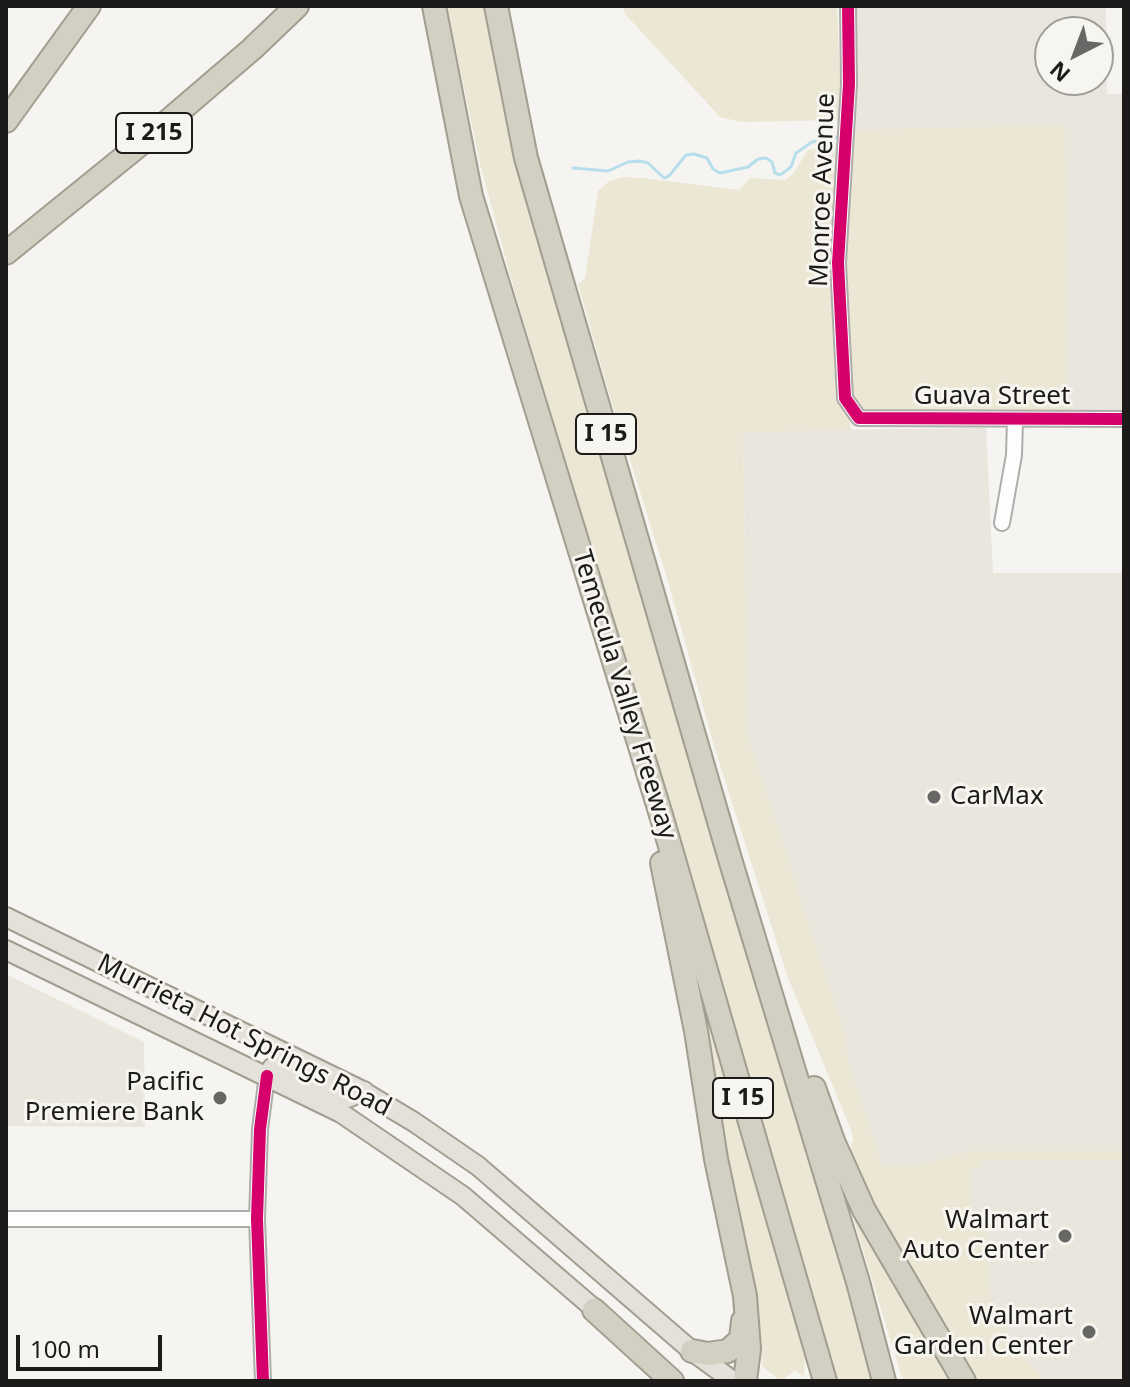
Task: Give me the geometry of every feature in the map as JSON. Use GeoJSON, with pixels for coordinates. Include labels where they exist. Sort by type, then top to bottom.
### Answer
{"type":"FeatureCollection","features":[{"type":"Feature","properties":{"kind":"highway","name":"I 215"},"geometry":{"type":"LineString","coordinates":[[6,253],[154,133],[297,6]]}},
{"type":"Feature","properties":{"kind":"highway","name":"Temecula Valley Freeway"},"geometry":{"type":"LineString","coordinates":[[434,6],[471,196],[661,815],[825,1381]]}},
{"type":"Feature","properties":{"kind":"highway","name":"Temecula Valley Freeway"},"geometry":{"type":"LineString","coordinates":[[496,6],[526,158],[886,1381]]}},
{"type":"Feature","properties":{"kind":"highway"},"geometry":{"type":"LineString","coordinates":[[6,97],[84,13]]}},
{"type":"Feature","properties":{"kind":"highway"},"geometry":{"type":"LineString","coordinates":[[6,121],[84,13]]}},
{"type":"Feature","properties":{"kind":"highway"},"geometry":{"type":"LineString","coordinates":[[6,270],[154,133]]}},
{"type":"Feature","properties":{"kind":"highway"},"geometry":{"type":"LineString","coordinates":[[661,815],[659,842],[696,1031],[701,1079],[716,1159],[745,1296],[749,1349],[745,1381]]}},
{"type":"Feature","properties":{"kind":"highway"},"geometry":{"type":"LineString","coordinates":[[730,859],[833,1141],[864,1210],[964,1381]]}},
{"type":"Feature","properties":{"kind":"highway"},"geometry":{"type":"LineString","coordinates":[[692,1351],[718,1354],[741,1339],[745,1296]]}},
{"type":"Feature","properties":{"kind":"highway"},"geometry":{"type":"LineString","coordinates":[[594,1310],[672,1381]]}},
{"type":"Feature","properties":{"kind":"main road","name":"Murrieta Hot Springs Road"},"geometry":{"type":"LineString","coordinates":[[6,917],[364,1091],[414,1122],[478,1166],[692,1351],[733,1381]]}},
{"type":"Feature","properties":{"kind":"main road","name":"Murrieta Hot Springs Road"},"geometry":{"type":"LineString","coordinates":[[6,950],[341,1113],[463,1196],[594,1310],[686,1381]]}},
{"type":"Feature","properties":{"kind":"main road"},"geometry":{"type":"LineString","coordinates":[[267,1076],[272,1068],[287,1068],[348,1098],[364,1091]]}},
{"type":"Feature","properties":{"kind":"street","name":"Monroe Avenue"},"geometry":{"type":"LineString","coordinates":[[848,6],[849,84],[838,263],[845,398],[859,418]]}},
{"type":"Feature","properties":{"kind":"street","name":"Guava Street"},"geometry":{"type":"LineString","coordinates":[[859,418],[1124,419]]}},
{"type":"Feature","properties":{"kind":"street"},"geometry":{"type":"LineString","coordinates":[[1002,523],[1014,455],[1015,420]]}},
{"type":"Feature","properties":{"kind":"street"},"geometry":{"type":"LineString","coordinates":[[263,1381],[257,1219],[260,1129],[267,1076]]}},
{"type":"Feature","properties":{"kind":"street"},"geometry":{"type":"LineString","coordinates":[[6,1219],[257,1219]]}},
{"type":"Feature","properties":{"kind":"shaded area"},"geometry":{"type":"Polygon","coordinates":[[[447,6],[487,6],[876,1381],[836,1381],[514,289],[480,164],[447,6]]]}},
{"type":"Feature","properties":{"kind":"shaded area"},"geometry":{"type":"Polygon","coordinates":[[[623,6],[837,6],[842,120],[741,122],[720,117],[625,14],[623,6]]]}},
{"type":"Feature","properties":{"kind":"shaded area"},"geometry":{"type":"Polygon","coordinates":[[[856,6],[1106,6],[1106,16],[1034,16],[1034,96],[1124,94],[1124,415],[1068,415],[853,130],[856,6]]]}},
{"type":"Feature","properties":{"kind":"shaded area"},"geometry":{"type":"Polygon","coordinates":[[[1065,125],[1068,415],[864,411],[854,399],[849,384],[846,209],[853,130],[1065,125]]]}},
{"type":"Feature","properties":{"kind":"shaded area"},"geometry":{"type":"Polygon","coordinates":[[[839,144],[835,190],[837,388],[851,430],[743,432],[748,738],[845,1033],[848,1061],[882,1166],[915,1166],[970,1151],[1124,1151],[1124,1160],[981,1160],[980,1168],[970,1169],[970,1212],[985,1212],[986,1217],[989,1293],[1014,1346],[1045,1381],[979,1381],[889,1237],[849,1156],[853,1140],[851,1130],[788,978],[714,746],[578,284],[585,278],[598,191],[608,182],[622,177],[642,178],[739,190],[750,178],[785,180],[793,174],[808,150],[839,144]]]}},
{"type":"Feature","properties":{"kind":"shaded area"},"geometry":{"type":"Polygon","coordinates":[[[986,428],[993,573],[1124,573],[1124,1381],[1025,1381],[970,1305],[970,1151],[915,1166],[882,1167],[848,1061],[845,1033],[748,738],[743,431],[986,428]]]}},
{"type":"Feature","properties":{"kind":"shaded area"},"geometry":{"type":"Polygon","coordinates":[[[6,974],[144,1042],[145,1127],[6,1126],[6,974]]]}},
{"type":"Feature","properties":{"kind":"shaded area"},"geometry":{"type":"Polygon","coordinates":[[[695,978],[805,1353],[804,1377],[795,1370],[781,1381],[762,1366],[760,1340],[695,978]]]}},
{"type":"Feature","properties":{"kind":"shaded area"},"geometry":{"type":"Polygon","coordinates":[[[844,1188],[961,1381],[903,1381],[844,1188]]]}},
{"type":"Feature","properties":{"kind":"waterway"},"geometry":{"type":"LineString","coordinates":[[573,168],[608,171],[628,162],[640,161],[648,163],[664,178],[686,155],[694,154],[707,158],[713,169],[720,173],[748,167],[758,159],[766,158],[772,162],[775,173],[780,175],[791,167],[796,153],[812,142],[842,136]]}},
{"type":"Feature","properties":{"kind":"cycle path"},"geometry":{"type":"LineString","coordinates":[[848,6],[849,84],[838,263],[845,398],[859,418],[1124,419]]}},
{"type":"Feature","properties":{"kind":"cycle path"},"geometry":{"type":"LineString","coordinates":[[263,1381],[257,1219],[260,1129],[267,1076]]}},
{"type":"Feature","properties":{"kind":"place","name":"CarMax"},"geometry":{"type":"Point","coordinates":[934,797]}},
{"type":"Feature","properties":{"kind":"place","name":"Pacific Premiere Bank"},"geometry":{"type":"Point","coordinates":[220,1098]}},
{"type":"Feature","properties":{"kind":"place","name":"Walmart Auto Center"},"geometry":{"type":"Point","coordinates":[1065,1236]}},
{"type":"Feature","properties":{"kind":"place","name":"Walmart Garden Center"},"geometry":{"type":"Point","coordinates":[1089,1332]}}]}
